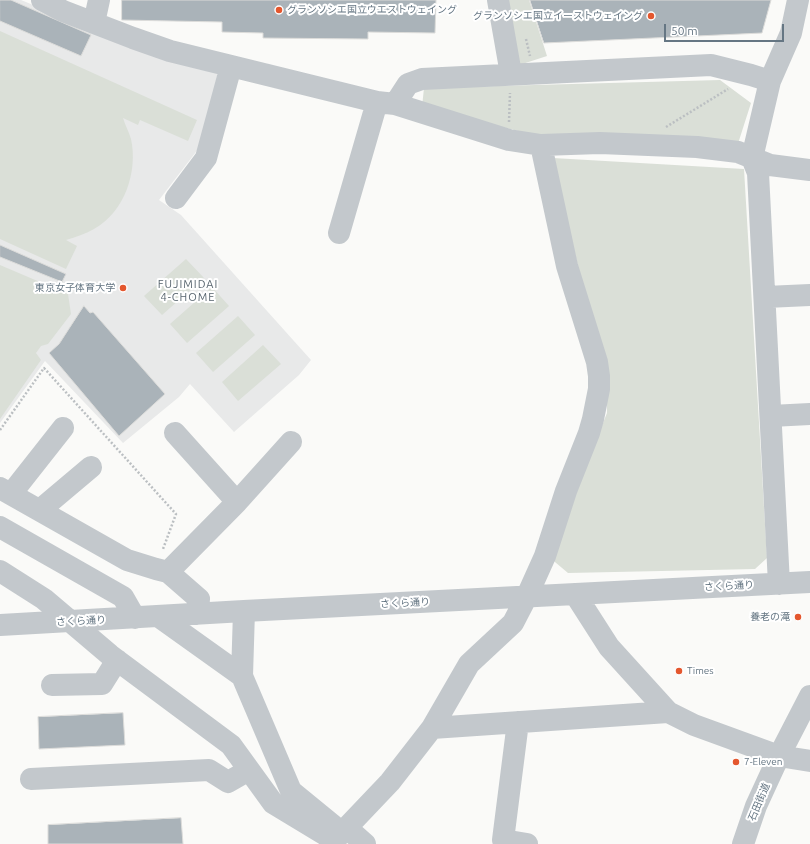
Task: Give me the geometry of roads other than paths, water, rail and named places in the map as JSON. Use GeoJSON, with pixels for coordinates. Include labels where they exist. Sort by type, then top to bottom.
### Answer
{"type":"FeatureCollection","features":[{"type":"Feature","properties":{"kind":"street"},"geometry":{"type":"LineString","coordinates":[[42,0],[63,11],[170,51],[386,103],[509,140],[541,145],[600,143],[697,148],[738,152],[770,165],[810,170]]}},
{"type":"Feature","properties":{"kind":"street"},"geometry":{"type":"LineString","coordinates":[[94,23],[99,0]]}},
{"type":"Feature","properties":{"kind":"street"},"geometry":{"type":"LineString","coordinates":[[498,0],[511,74]]}},
{"type":"Feature","properties":{"kind":"street"},"geometry":{"type":"LineString","coordinates":[[779,584],[766,297],[758,173],[752,158],[760,78],[801,34],[798,0]]}},
{"type":"Feature","properties":{"kind":"street"},"geometry":{"type":"LineString","coordinates":[[339,233],[386,103],[408,84],[422,79],[711,65],[760,78]]}},
{"type":"Feature","properties":{"kind":"street"},"geometry":{"type":"LineString","coordinates":[[176,198],[206,158],[231,66]]}},
{"type":"Feature","properties":{"kind":"street"},"geometry":{"type":"LineString","coordinates":[[338,836],[390,782],[432,728],[469,664],[513,622],[527,596],[545,556],[566,491],[593,419],[599,389],[597,362],[567,266],[541,145]]}},
{"type":"Feature","properties":{"kind":"street"},"geometry":{"type":"LineString","coordinates":[[766,297],[810,295]]}},
{"type":"Feature","properties":{"kind":"street"},"geometry":{"type":"LineString","coordinates":[[771,416],[810,414]]}},
{"type":"Feature","properties":{"kind":"street"},"geometry":{"type":"LineString","coordinates":[[63,428],[6,491],[127,560],[156,570],[168,572],[199,599],[197,614]]}},
{"type":"Feature","properties":{"kind":"street"},"geometry":{"type":"LineString","coordinates":[[174,433],[237,502]]}},
{"type":"Feature","properties":{"kind":"street"},"geometry":{"type":"LineString","coordinates":[[168,572],[237,502],[290,442]]}},
{"type":"Feature","properties":{"kind":"street"},"geometry":{"type":"LineString","coordinates":[[40,510],[92,467]]}},
{"type":"Feature","properties":{"kind":"street"},"geometry":{"type":"LineString","coordinates":[[0,527],[123,597],[135,618]]}},
{"type":"Feature","properties":{"kind":"street"},"geometry":{"type":"LineString","coordinates":[[0,571],[44,599],[117,660],[231,745],[273,803],[338,836],[365,844]]}},
{"type":"Feature","properties":{"kind":"street","name":"さくら通り"},"geometry":{"type":"LineString","coordinates":[[0,626],[244,611],[810,582]]}},
{"type":"Feature","properties":{"kind":"street"},"geometry":{"type":"LineString","coordinates":[[575,594],[609,647],[668,712],[694,725],[779,756],[810,761]]}},
{"type":"Feature","properties":{"kind":"street"},"geometry":{"type":"LineString","coordinates":[[244,611],[242,676],[291,791],[338,836]]}},
{"type":"Feature","properties":{"kind":"street"},"geometry":{"type":"LineString","coordinates":[[158,616],[242,676]]}},
{"type":"Feature","properties":{"kind":"street"},"geometry":{"type":"LineString","coordinates":[[52,685],[102,684],[117,660]]}},
{"type":"Feature","properties":{"kind":"street","name":"石田街道"},"geometry":{"type":"LineString","coordinates":[[743,844],[756,806],[779,756],[810,696]]}},
{"type":"Feature","properties":{"kind":"street"},"geometry":{"type":"LineString","coordinates":[[432,728],[668,712]]}},
{"type":"Feature","properties":{"kind":"street"},"geometry":{"type":"LineString","coordinates":[[518,722],[502,842],[527,844]]}},
{"type":"Feature","properties":{"kind":"street"},"geometry":{"type":"LineString","coordinates":[[31,779],[209,770],[228,782],[249,770]]}},
{"type":"Feature","properties":{"kind":"place","name":"グランソシエ国立ウエストウェイング"},"geometry":{"type":"Point","coordinates":[279,10]}},
{"type":"Feature","properties":{"kind":"place","name":"グランソシエ国立イーストウェイング"},"geometry":{"type":"Point","coordinates":[651,16]}},
{"type":"Feature","properties":{"kind":"place","name":"東京女子体育大学"},"geometry":{"type":"Point","coordinates":[123,288]}},
{"type":"Feature","properties":{"kind":"place","name":"養老の滝"},"geometry":{"type":"Point","coordinates":[798,617]}},
{"type":"Feature","properties":{"kind":"place","name":"Times"},"geometry":{"type":"Point","coordinates":[679,671]}},
{"type":"Feature","properties":{"kind":"place","name":"7-Eleven"},"geometry":{"type":"Point","coordinates":[736,762]}},
{"type":"Feature","properties":{"kind":"district","name":"FUJIMIDAI 4-CHOME"},"geometry":{"type":"Point","coordinates":[188,290]}}]}
